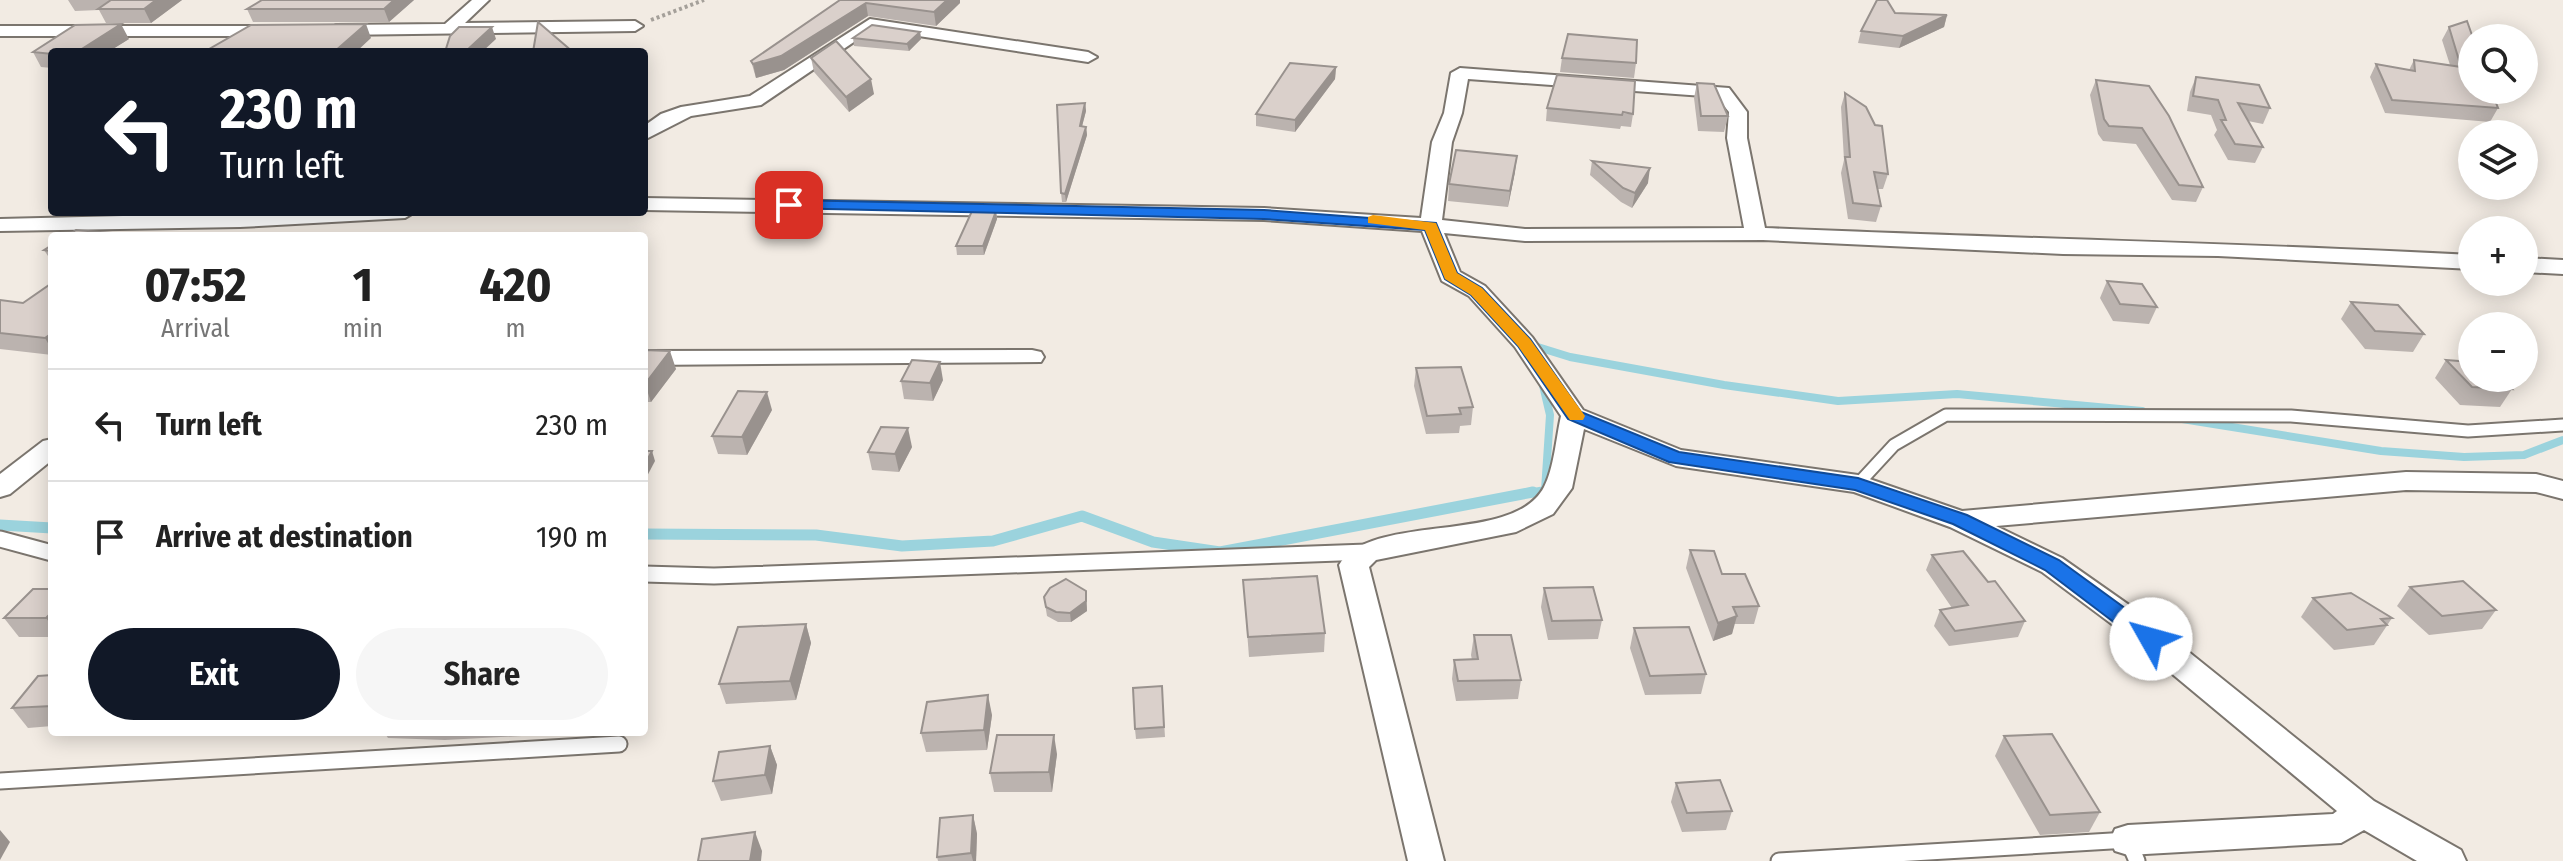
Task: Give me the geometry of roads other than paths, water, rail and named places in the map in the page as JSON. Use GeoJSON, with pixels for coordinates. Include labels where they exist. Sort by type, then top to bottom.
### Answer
{"type":"FeatureCollection","features":[{"type":"Feature","properties":{"kind":"street"},"geometry":{"type":"LineString","coordinates":[[448,30],[481,0]]}},
{"type":"Feature","properties":{"kind":"street"},"geometry":{"type":"LineString","coordinates":[[648,131],[668,118],[688,111],[755,101],[870,24],[1088,57]]}},
{"type":"Feature","properties":{"kind":"street"},"geometry":{"type":"LineString","coordinates":[[325,30],[635,26]]}},
{"type":"Feature","properties":{"kind":"street"},"geometry":{"type":"LineString","coordinates":[[0,31],[294,30]]}},
{"type":"Feature","properties":{"kind":"street"},"geometry":{"type":"LineString","coordinates":[[1756,234],[1737,138],[1738,112],[1723,92],[1460,73],[1453,113],[1442,142],[1431,226],[1450,276],[1477,291],[1524,342],[1574,416],[1676,458],[1858,484],[1960,520],[2052,565],[2128,620],[2362,811],[2448,861]]}},
{"type":"Feature","properties":{"kind":"street"},"geometry":{"type":"LineString","coordinates":[[648,204],[1264,214],[1525,235],[1756,234],[2063,247],[2218,249],[2458,261]]}},
{"type":"Feature","properties":{"kind":"street"},"geometry":{"type":"LineString","coordinates":[[0,225],[157,224],[317,216]]}},
{"type":"Feature","properties":{"kind":"street"},"geometry":{"type":"LineString","coordinates":[[315,232],[336,216]]}},
{"type":"Feature","properties":{"kind":"street"},"geometry":{"type":"LineString","coordinates":[[2538,266],[2563,267]]}},
{"type":"Feature","properties":{"kind":"street"},"geometry":{"type":"LineString","coordinates":[[648,358],[1032,357]]}},
{"type":"Feature","properties":{"kind":"street"},"geometry":{"type":"LineString","coordinates":[[1426,861],[1354,565],[1367,552],[1516,523],[1543,508],[1558,488],[1574,416]]}},
{"type":"Feature","properties":{"kind":"street"},"geometry":{"type":"LineString","coordinates":[[0,488],[48,450]]}},
{"type":"Feature","properties":{"kind":"street"},"geometry":{"type":"LineString","coordinates":[[1960,520],[2406,481],[2536,483],[2563,490]]}},
{"type":"Feature","properties":{"kind":"street"},"geometry":{"type":"LineString","coordinates":[[2132,850],[2341,828],[2362,811]]}},
{"type":"Feature","properties":{"kind":"lane"},"geometry":{"type":"LineString","coordinates":[[1858,484],[1894,445],[1946,415],[2291,416],[2468,431],[2563,425]]}},
{"type":"Feature","properties":{"kind":"lane"},"geometry":{"type":"LineString","coordinates":[[0,539],[48,552]]}},
{"type":"Feature","properties":{"kind":"lane"},"geometry":{"type":"LineString","coordinates":[[648,574],[729,576],[1367,552]]}},
{"type":"Feature","properties":{"kind":"lane"},"geometry":{"type":"LineString","coordinates":[[0,781],[619,744]]}},
{"type":"Feature","properties":{"kind":"lane"},"geometry":{"type":"LineString","coordinates":[[1779,861],[2132,850]]}},
{"type":"Feature","properties":{"kind":"waterway"},"geometry":{"type":"LineString","coordinates":[[1528,344],[1570,357],[1724,385],[1838,401],[1957,394],[2142,411]]}},
{"type":"Feature","properties":{"kind":"waterway"},"geometry":{"type":"LineString","coordinates":[[1523,494],[1545,490],[1550,415],[1542,381]]}},
{"type":"Feature","properties":{"kind":"waterway"},"geometry":{"type":"LineString","coordinates":[[2176,418],[2381,451],[2464,457],[2524,455],[2563,440]]}},
{"type":"Feature","properties":{"kind":"waterway"},"geometry":{"type":"LineString","coordinates":[[648,534],[816,535],[902,546],[993,541],[1082,516],[1153,542],[1220,552],[1533,492]]}},
{"type":"Feature","properties":{"kind":"waterway"},"geometry":{"type":"LineString","coordinates":[[0,525],[48,528]]}}]}
